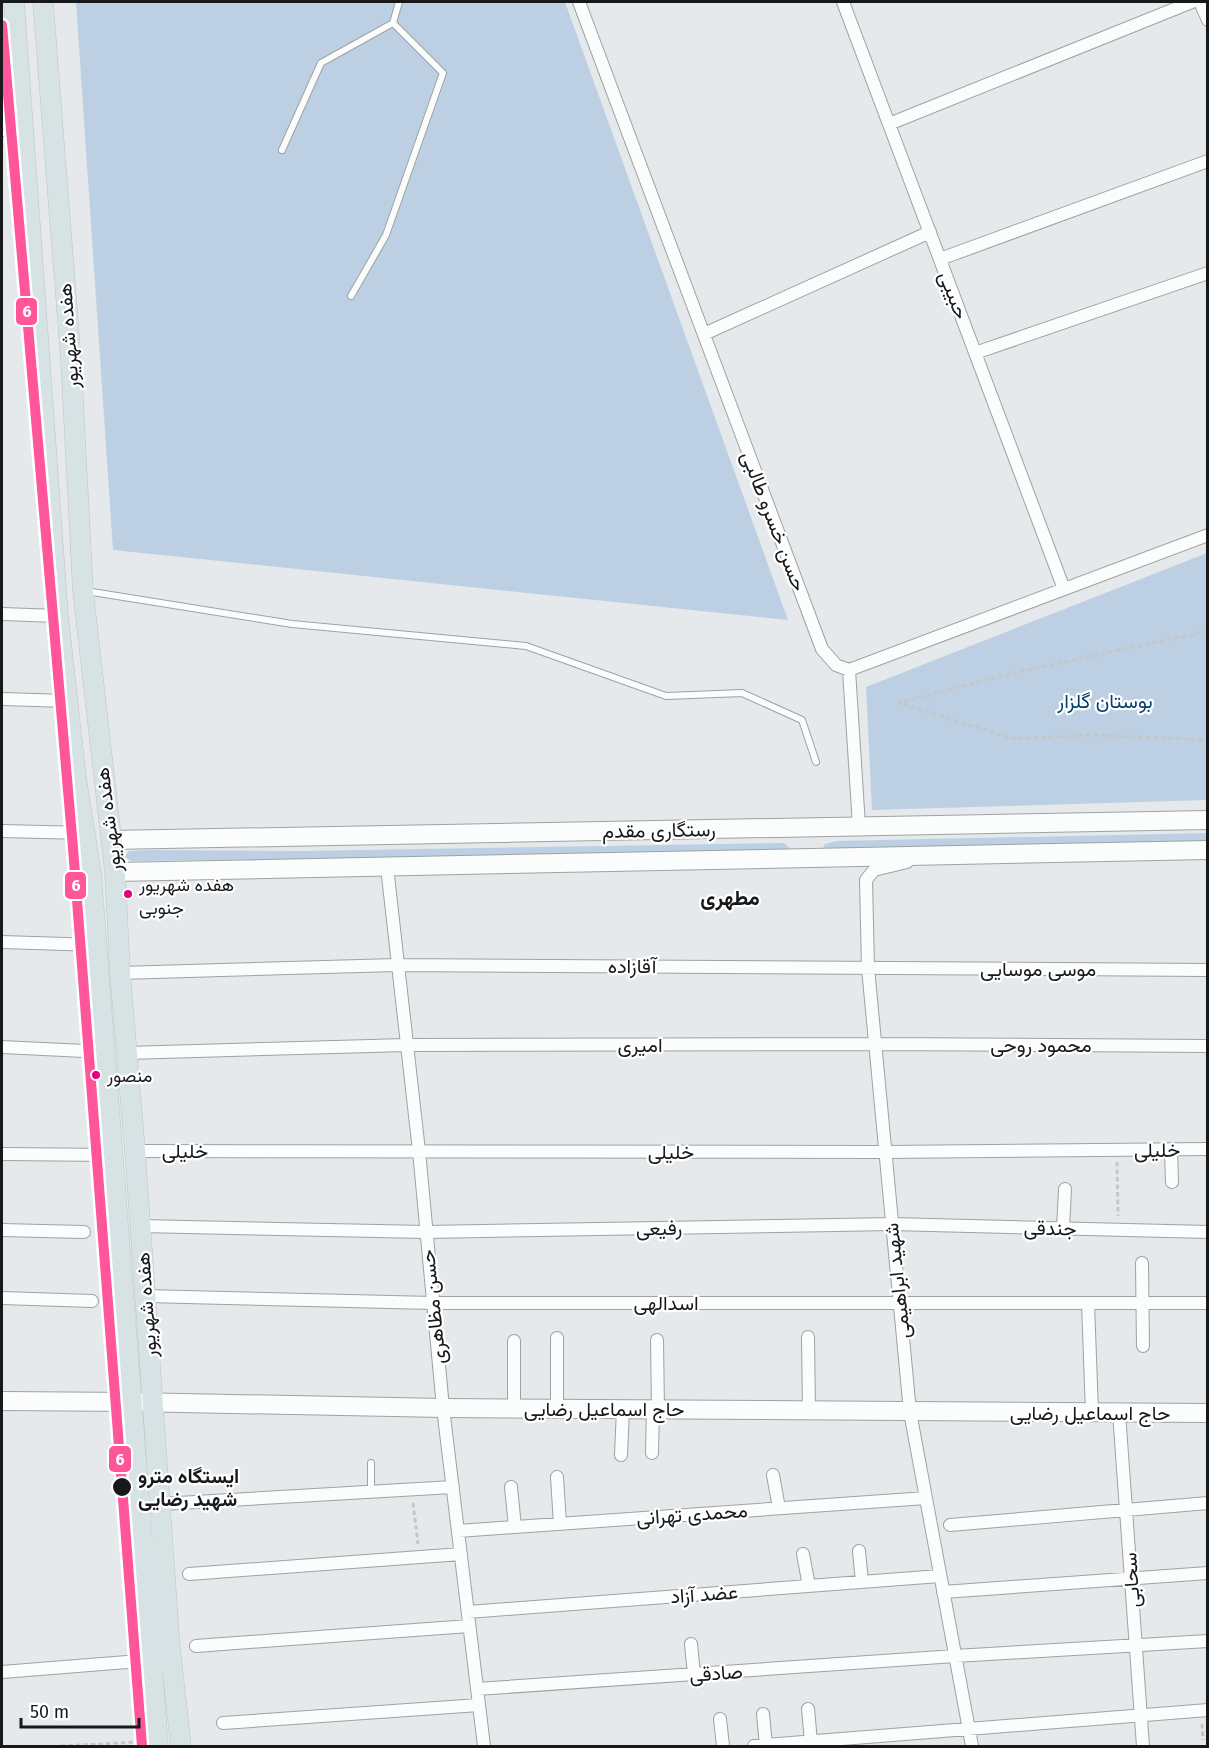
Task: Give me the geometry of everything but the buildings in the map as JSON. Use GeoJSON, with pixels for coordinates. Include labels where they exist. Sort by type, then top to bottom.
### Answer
{"type":"FeatureCollection","features":[{"type":"Feature","properties":{"kind":"main road","name":"هفده شهریور"},"geometry":{"type":"LineString","coordinates":[[14,2],[10,52],[24,132],[58,616],[76,778],[92,873],[158,1744]]}},
{"type":"Feature","properties":{"kind":"main road","name":"هفده شهریور"},"geometry":{"type":"LineString","coordinates":[[43,2],[71,361],[83,591],[115,872],[120,973],[146,1296],[170,1648],[181,1746]]}},
{"type":"Feature","properties":{"kind":"main road","name":"رستگاری مقدم"},"geometry":{"type":"LineString","coordinates":[[111,840],[1208,820]]}},
{"type":"Feature","properties":{"kind":"main road"},"geometry":{"type":"LineString","coordinates":[[811,827],[813,858]]}},
{"type":"Feature","properties":{"kind":"main road"},"geometry":{"type":"LineString","coordinates":[[85,837],[111,840]]}},
{"type":"Feature","properties":{"kind":"main road","name":"رستگاری مقدم"},"geometry":{"type":"LineString","coordinates":[[115,872],[1208,850]]}},
{"type":"Feature","properties":{"kind":"main road"},"geometry":{"type":"LineString","coordinates":[[92,873],[115,872]]}},
{"type":"Feature","properties":{"kind":"main road","name":"حاج اسماعیل رضایی"},"geometry":{"type":"LineString","coordinates":[[2,1401],[514,1409],[1208,1413]]}},
{"type":"Feature","properties":{"kind":"street","name":"حسن خسرو طالبی"},"geometry":{"type":"LineString","coordinates":[[579,2],[822,649],[836,665],[849,670]]}},
{"type":"Feature","properties":{"kind":"street","name":"حبیبی"},"geometry":{"type":"LineString","coordinates":[[843,2],[1064,589]]}},
{"type":"Feature","properties":{"kind":"street"},"geometry":{"type":"LineString","coordinates":[[889,124],[1192,2]]}},
{"type":"Feature","properties":{"kind":"street"},"geometry":{"type":"LineString","coordinates":[[940,259],[1208,161]]}},
{"type":"Feature","properties":{"kind":"street"},"geometry":{"type":"LineString","coordinates":[[704,334],[930,232]]}},
{"type":"Feature","properties":{"kind":"street"},"geometry":{"type":"LineString","coordinates":[[975,353],[1208,273]]}},
{"type":"Feature","properties":{"kind":"street"},"geometry":{"type":"LineString","coordinates":[[859,826],[849,670],[1208,535]]}},
{"type":"Feature","properties":{"kind":"street"},"geometry":{"type":"LineString","coordinates":[[2,614],[58,616]]}},
{"type":"Feature","properties":{"kind":"street"},"geometry":{"type":"LineString","coordinates":[[2,699],[68,701]]}},
{"type":"Feature","properties":{"kind":"street"},"geometry":{"type":"LineString","coordinates":[[2,831],[85,837]]}},
{"type":"Feature","properties":{"kind":"street","name":"شهید ابراهیمی"},"geometry":{"type":"LineString","coordinates":[[929,857],[874,870],[868,875],[866,880],[868,968],[910,1412],[972,1746]]}},
{"type":"Feature","properties":{"kind":"street","name":"حسن مظاهری"},"geometry":{"type":"LineString","coordinates":[[387,867],[396,965],[419,1152],[443,1408],[484,1746]]}},
{"type":"Feature","properties":{"kind":"street"},"geometry":{"type":"LineString","coordinates":[[2,942],[97,945]]}},
{"type":"Feature","properties":{"kind":"street","name":"آقازاده"},"geometry":{"type":"LineString","coordinates":[[120,973],[396,965],[868,968]]}},
{"type":"Feature","properties":{"kind":"street","name":"موسی موسایی"},"geometry":{"type":"LineString","coordinates":[[868,968],[1208,970]]}},
{"type":"Feature","properties":{"kind":"street","name":"امیری"},"geometry":{"type":"LineString","coordinates":[[127,1053],[406,1046],[875,1044]]}},
{"type":"Feature","properties":{"kind":"street","name":"محمود روحی"},"geometry":{"type":"LineString","coordinates":[[875,1044],[1208,1047]]}},
{"type":"Feature","properties":{"kind":"street"},"geometry":{"type":"LineString","coordinates":[[2,1047],[105,1052]]}},
{"type":"Feature","properties":{"kind":"street"},"geometry":{"type":"LineString","coordinates":[[1171,1149],[1172,1182]]}},
{"type":"Feature","properties":{"kind":"street","name":"خلیلی"},"geometry":{"type":"LineString","coordinates":[[135,1151],[884,1152],[1208,1149]]}},
{"type":"Feature","properties":{"kind":"street"},"geometry":{"type":"LineString","coordinates":[[2,1154],[113,1155]]}},
{"type":"Feature","properties":{"kind":"street"},"geometry":{"type":"LineString","coordinates":[[1063,1228],[1065,1189]]}},
{"type":"Feature","properties":{"kind":"street","name":"جندقی"},"geometry":{"type":"LineString","coordinates":[[892,1224],[1208,1232]]}},
{"type":"Feature","properties":{"kind":"street","name":"رفیعی"},"geometry":{"type":"LineString","coordinates":[[140,1226],[426,1232],[892,1224]]}},
{"type":"Feature","properties":{"kind":"street"},"geometry":{"type":"LineString","coordinates":[[2,1230],[84,1232]]}},
{"type":"Feature","properties":{"kind":"street"},"geometry":{"type":"LineString","coordinates":[[1142,1263],[1143,1346]]}},
{"type":"Feature","properties":{"kind":"street","name":"اسدالهی"},"geometry":{"type":"LineString","coordinates":[[146,1296],[433,1303],[1208,1303]]}},
{"type":"Feature","properties":{"kind":"street"},"geometry":{"type":"LineString","coordinates":[[2,1298],[92,1301]]}},
{"type":"Feature","properties":{"kind":"street"},"geometry":{"type":"LineString","coordinates":[[1088,1303],[1092,1413]]}},
{"type":"Feature","properties":{"kind":"street"},"geometry":{"type":"LineString","coordinates":[[808,1337],[809,1411]]}},
{"type":"Feature","properties":{"kind":"street"},"geometry":{"type":"LineString","coordinates":[[557,1338],[557,1409]]}},
{"type":"Feature","properties":{"kind":"street"},"geometry":{"type":"LineString","coordinates":[[652,1453],[657,1340]]}},
{"type":"Feature","properties":{"kind":"street"},"geometry":{"type":"LineString","coordinates":[[514,1341],[514,1409]]}},
{"type":"Feature","properties":{"kind":"street"},"geometry":{"type":"LineString","coordinates":[[621,1455],[623,1409]]}},
{"type":"Feature","properties":{"kind":"street","name":"سحابی"},"geometry":{"type":"LineString","coordinates":[[1119,1413],[1143,1746]]}},
{"type":"Feature","properties":{"kind":"street"},"geometry":{"type":"LineString","coordinates":[[773,1475],[778,1508]]}},
{"type":"Feature","properties":{"kind":"street"},"geometry":{"type":"LineString","coordinates":[[557,1477],[560,1524]]}},
{"type":"Feature","properties":{"kind":"street"},"geometry":{"type":"LineString","coordinates":[[161,1504],[453,1487]]}},
{"type":"Feature","properties":{"kind":"street"},"geometry":{"type":"LineString","coordinates":[[511,1487],[515,1527]]}},
{"type":"Feature","properties":{"kind":"street","name":"محمدی تهرانی"},"geometry":{"type":"LineString","coordinates":[[458,1531],[926,1498]]}},
{"type":"Feature","properties":{"kind":"street"},"geometry":{"type":"LineString","coordinates":[[950,1525],[1208,1503]]}},
{"type":"Feature","properties":{"kind":"street"},"geometry":{"type":"LineString","coordinates":[[859,1551],[861,1582]]}},
{"type":"Feature","properties":{"kind":"street"},"geometry":{"type":"LineString","coordinates":[[189,1574],[461,1554]]}},
{"type":"Feature","properties":{"kind":"street"},"geometry":{"type":"LineString","coordinates":[[803,1554],[809,1586]]}},
{"type":"Feature","properties":{"kind":"street"},"geometry":{"type":"LineString","coordinates":[[944,1592],[1208,1573]]}},
{"type":"Feature","properties":{"kind":"street","name":"عضد آزاد"},"geometry":{"type":"LineString","coordinates":[[468,1612],[940,1576]]}},
{"type":"Feature","properties":{"kind":"street"},"geometry":{"type":"LineString","coordinates":[[196,1646],[469,1626]]}},
{"type":"Feature","properties":{"kind":"street","name":"صادقی"},"geometry":{"type":"LineString","coordinates":[[477,1689],[1208,1641]]}},
{"type":"Feature","properties":{"kind":"street"},"geometry":{"type":"LineString","coordinates":[[691,1644],[694,1674]]}},
{"type":"Feature","properties":{"kind":"street"},"geometry":{"type":"LineString","coordinates":[[2,1672],[152,1660]]}},
{"type":"Feature","properties":{"kind":"street"},"geometry":{"type":"LineString","coordinates":[[223,1723],[479,1705]]}},
{"type":"Feature","properties":{"kind":"street"},"geometry":{"type":"LineString","coordinates":[[808,1709],[810,1742]]}},
{"type":"Feature","properties":{"kind":"street"},"geometry":{"type":"LineString","coordinates":[[763,1714],[760,1746],[810,1742],[884,1741],[969,1729],[1208,1710]]}},
{"type":"Feature","properties":{"kind":"street"},"geometry":{"type":"LineString","coordinates":[[720,1719],[723,1746]]}},
{"type":"Feature","properties":{"kind":"lane"},"geometry":{"type":"LineString","coordinates":[[282,150],[321,63],[393,23],[399,2]]}},
{"type":"Feature","properties":{"kind":"lane"},"geometry":{"type":"LineString","coordinates":[[351,296],[386,235],[443,73],[393,23]]}},
{"type":"Feature","properties":{"kind":"lane"},"geometry":{"type":"LineString","coordinates":[[2,133],[24,132]]}},
{"type":"Feature","properties":{"kind":"lane"},"geometry":{"type":"LineString","coordinates":[[83,591],[292,624],[526,646],[666,696],[742,693],[802,720],[816,762]]}},
{"type":"Feature","properties":{"kind":"lane"},"geometry":{"type":"LineString","coordinates":[[371,1463],[371,1492]]}},
{"type":"Feature","properties":{"kind":"path"},"geometry":{"type":"LineString","coordinates":[[1208,632],[1004,675],[899,703],[1014,739],[1092,735],[1208,740]]}},
{"type":"Feature","properties":{"kind":"path"},"geometry":{"type":"LineString","coordinates":[[1117,1150],[1119,1230]]}},
{"type":"Feature","properties":{"kind":"path"},"geometry":{"type":"LineString","coordinates":[[412,1490],[420,1557]]}},
{"type":"Feature","properties":{"kind":"path"},"geometry":{"type":"LineString","coordinates":[[61,1746],[158,1744]]}},
{"type":"Feature","properties":{"kind":"green space"},"geometry":{"type":"Polygon","coordinates":[[[76,2],[565,2],[788,620],[113,550],[76,2]]]}},
{"type":"Feature","properties":{"kind":"green space","name":"بوستان گلزار"},"geometry":{"type":"Polygon","coordinates":[[[1207,553],[1207,800],[872,810],[866,687],[1207,553]]]}},
{"type":"Feature","properties":{"kind":"green space"},"geometry":{"type":"Polygon","coordinates":[[[1208,833],[1207,843],[822,851],[825,844],[837,841],[1208,833]]]}},
{"type":"Feature","properties":{"kind":"green space"},"geometry":{"type":"Polygon","coordinates":[[[784,843],[790,848],[786,853],[132,861],[124,857],[129,851],[151,850],[303,851],[784,843]]]}},
{"type":"Feature","properties":{"kind":"transit line","name":"6"},"geometry":{"type":"LineString","coordinates":[[2,25],[73,848],[142,1746]]}},
{"type":"Feature","properties":{"kind":"place","name":"هفده شهریور جنوبی"},"geometry":{"type":"Point","coordinates":[128,894]}},
{"type":"Feature","properties":{"kind":"place","name":"منصور"},"geometry":{"type":"Point","coordinates":[96,1075]}},
{"type":"Feature","properties":{"kind":"place","name":"ایستگاه مترو شهید رضایی"},"geometry":{"type":"Point","coordinates":[122,1487]}},
{"type":"Feature","properties":{"kind":"district","name":"مطهری"},"geometry":{"type":"Point","coordinates":[730,898]}}]}
